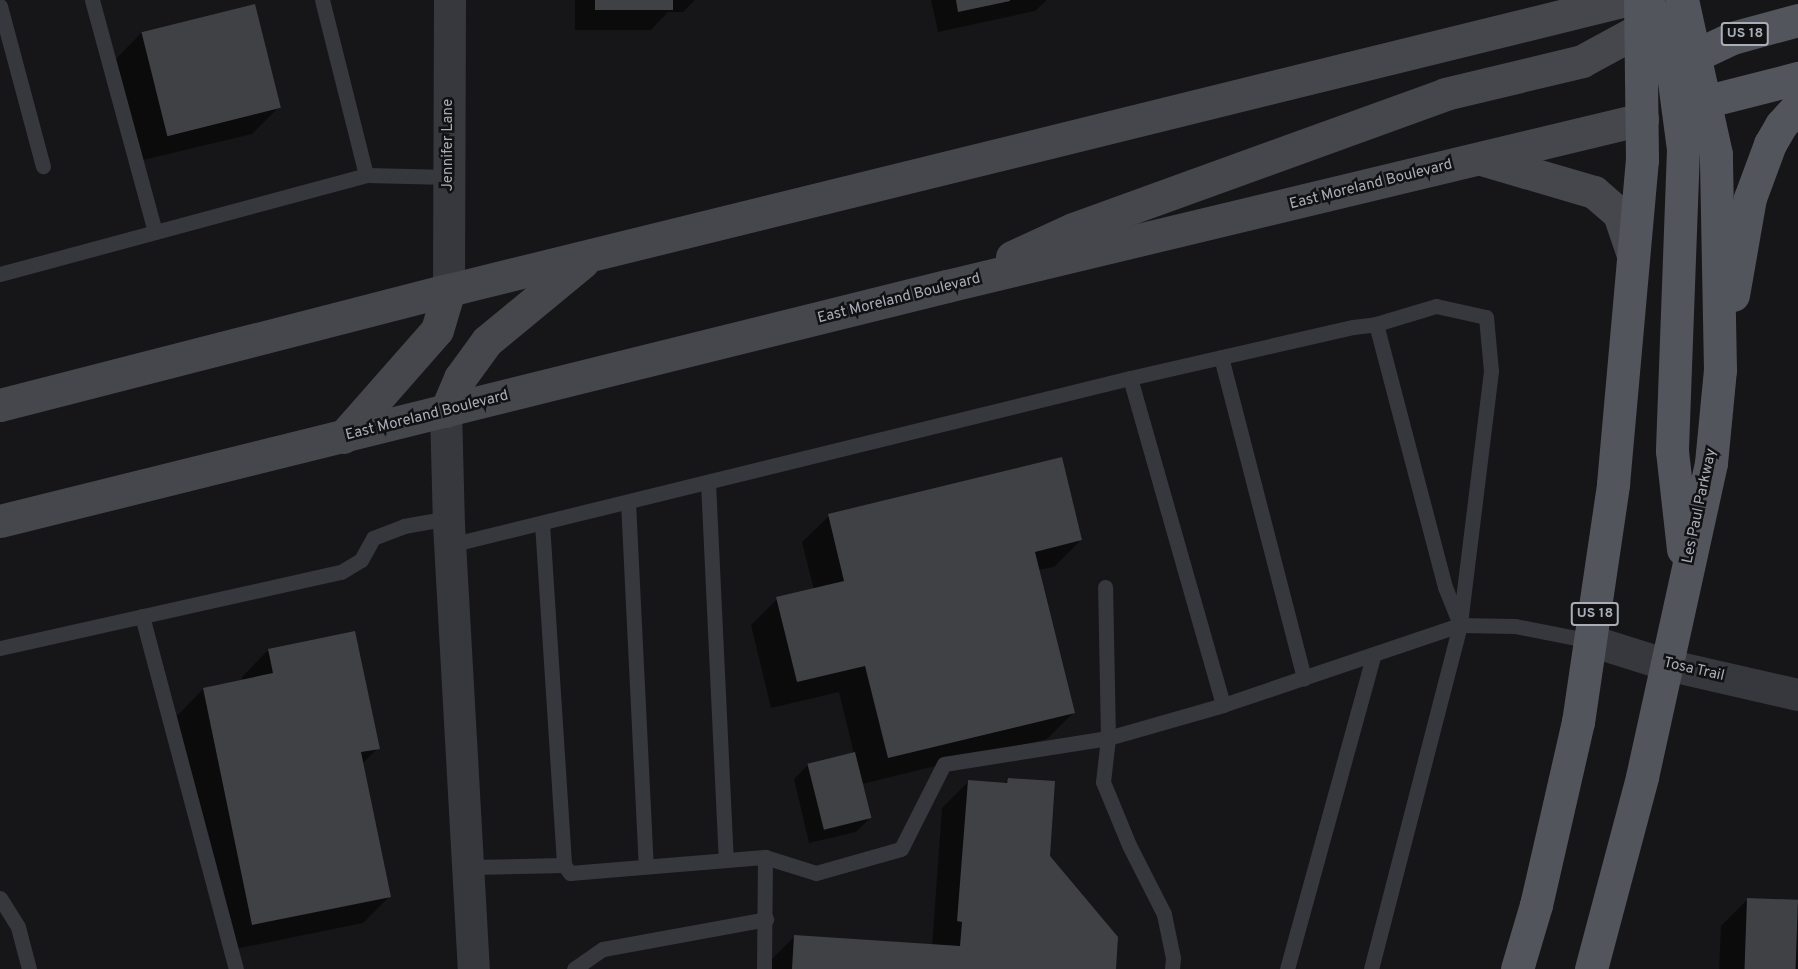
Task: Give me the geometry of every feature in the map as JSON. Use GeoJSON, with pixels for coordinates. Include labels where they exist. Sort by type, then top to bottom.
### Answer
{"type":"FeatureCollection","features":[{"type":"Feature","properties":{"kind":"main road"},"geometry":{"type":"LineString","coordinates":[[0,405],[448,290],[1626,0]]}},
{"type":"Feature","properties":{"kind":"main road"},"geometry":{"type":"LineString","coordinates":[[947,286],[1072,229],[1445,94],[1582,61],[1655,7]]}},
{"type":"Feature","properties":{"kind":"main road","name":"Les Paul Parkway"},"geometry":{"type":"LineString","coordinates":[[1591,969],[1642,777],[1711,463],[1720,370],[1716,154],[1692,105],[1684,65],[1655,7]]}},
{"type":"Feature","properties":{"kind":"main road","name":"US 18"},"geometry":{"type":"LineString","coordinates":[[1517,969],[1536,905],[1578,722],[1591,641],[1613,484],[1642,160],[1642,119],[1655,7]]}},
{"type":"Feature","properties":{"kind":"main road","name":"US 18"},"geometry":{"type":"LineString","coordinates":[[1684,65],[1732,38],[1798,20]]}},
{"type":"Feature","properties":{"kind":"main road"},"geometry":{"type":"LineString","coordinates":[[1642,119],[1684,65]]}},
{"type":"Feature","properties":{"kind":"main road","name":"East Moreland Boulevard"},"geometry":{"type":"LineString","coordinates":[[0,521],[947,286],[1642,119],[1798,78]]}},
{"type":"Feature","properties":{"kind":"main road"},"geometry":{"type":"LineString","coordinates":[[1686,571],[1672,451],[1683,206],[1692,105]]}},
{"type":"Feature","properties":{"kind":"main road"},"geometry":{"type":"LineString","coordinates":[[1720,370],[1750,198],[1776,135],[1798,106]]}},
{"type":"Feature","properties":{"kind":"main road"},"geometry":{"type":"LineString","coordinates":[[1479,159],[1594,192],[1619,214],[1632,252]]}},
{"type":"Feature","properties":{"kind":"main road"},"geometry":{"type":"LineString","coordinates":[[446,411],[460,378],[487,341],[591,256]]}},
{"type":"Feature","properties":{"kind":"main road"},"geometry":{"type":"LineString","coordinates":[[343,437],[437,330],[448,290]]}},
{"type":"Feature","properties":{"kind":"street","name":"Jennifer Lane"},"geometry":{"type":"LineString","coordinates":[[448,290],[450,0]]}},
{"type":"Feature","properties":{"kind":"street"},"geometry":{"type":"LineString","coordinates":[[446,411],[449,532],[474,969]]}},
{"type":"Feature","properties":{"kind":"street","name":"Tosa Trail"},"geometry":{"type":"LineString","coordinates":[[1591,641],[1667,665],[1798,695]]}},
{"type":"Feature","properties":{"kind":"lane"},"geometry":{"type":"LineString","coordinates":[[92,0],[155,232]]}},
{"type":"Feature","properties":{"kind":"lane"},"geometry":{"type":"LineString","coordinates":[[322,0],[366,175]]}},
{"type":"Feature","properties":{"kind":"lane"},"geometry":{"type":"LineString","coordinates":[[0,6],[43,166]]}},
{"type":"Feature","properties":{"kind":"lane"},"geometry":{"type":"LineString","coordinates":[[0,274],[366,175],[448,177]]}},
{"type":"Feature","properties":{"kind":"lane"},"geometry":{"type":"LineString","coordinates":[[0,648],[341,572],[361,560],[373,538],[404,526],[449,532],[542,523],[1130,378],[1353,327],[1376,324],[1436,306],[1486,316],[1491,371],[1460,625],[1371,969]]}},
{"type":"Feature","properties":{"kind":"lane"},"geometry":{"type":"LineString","coordinates":[[1376,324],[1445,587],[1460,625]]}},
{"type":"Feature","properties":{"kind":"lane"},"geometry":{"type":"LineString","coordinates":[[1221,357],[1304,678]]}},
{"type":"Feature","properties":{"kind":"lane"},"geometry":{"type":"LineString","coordinates":[[1130,378],[1223,705]]}},
{"type":"Feature","properties":{"kind":"lane"},"geometry":{"type":"LineString","coordinates":[[708,482],[726,860]]}},
{"type":"Feature","properties":{"kind":"lane"},"geometry":{"type":"LineString","coordinates":[[628,502],[646,866]]}},
{"type":"Feature","properties":{"kind":"lane"},"geometry":{"type":"LineString","coordinates":[[542,523],[564,865],[570,873],[765,856],[816,873],[901,849],[944,764],[1108,738],[1223,705],[1460,625],[1515,626],[1591,641]]}},
{"type":"Feature","properties":{"kind":"lane"},"geometry":{"type":"LineString","coordinates":[[1105,587],[1108,738],[1103,782],[1129,845],[1164,914],[1173,958],[1172,969]]}},
{"type":"Feature","properties":{"kind":"lane"},"geometry":{"type":"LineString","coordinates":[[142,616],[236,969]]}},
{"type":"Feature","properties":{"kind":"lane"},"geometry":{"type":"LineString","coordinates":[[1287,969],[1373,656]]}},
{"type":"Feature","properties":{"kind":"lane"},"geometry":{"type":"LineString","coordinates":[[764,969],[765,856]]}},
{"type":"Feature","properties":{"kind":"lane"},"geometry":{"type":"LineString","coordinates":[[468,867],[564,865]]}},
{"type":"Feature","properties":{"kind":"lane"},"geometry":{"type":"LineString","coordinates":[[0,898],[18,927],[29,969]]}},
{"type":"Feature","properties":{"kind":"lane"},"geometry":{"type":"LineString","coordinates":[[574,969],[603,949],[766,919]]}},
{"type":"Feature","properties":{"kind":"building"},"geometry":{"type":"Polygon","coordinates":[[[595,0],[673,0],[673,10],[595,10],[595,0]]]}},
{"type":"Feature","properties":{"kind":"building"},"geometry":{"type":"Polygon","coordinates":[[[956,0],[1010,0],[1010,1],[958,12],[956,0]]]}},
{"type":"Feature","properties":{"kind":"building"},"geometry":{"type":"Polygon","coordinates":[[[255,4],[281,108],[167,136],[141,32],[255,4]]]}},
{"type":"Feature","properties":{"kind":"building"},"geometry":{"type":"Polygon","coordinates":[[[1062,457],[1082,540],[1035,552],[1075,713],[888,758],[865,666],[797,682],[776,597],[844,581],[828,514],[1062,457]]]}},
{"type":"Feature","properties":{"kind":"building"},"geometry":{"type":"Polygon","coordinates":[[[355,631],[380,749],[361,752],[391,897],[252,925],[203,688],[273,673],[268,649],[355,631]]]}},
{"type":"Feature","properties":{"kind":"building"},"geometry":{"type":"Polygon","coordinates":[[[855,752],[871,818],[824,830],[807,764],[855,752]]]}},
{"type":"Feature","properties":{"kind":"building"},"geometry":{"type":"Polygon","coordinates":[[[1008,778],[1055,781],[1050,856],[1118,937],[1116,969],[792,969],[794,935],[960,946],[962,922],[957,921],[968,780],[1007,783],[1008,778]]]}},
{"type":"Feature","properties":{"kind":"building"},"geometry":{"type":"Polygon","coordinates":[[[1747,898],[1798,900],[1796,969],[1745,969],[1747,898]]]}}]}
